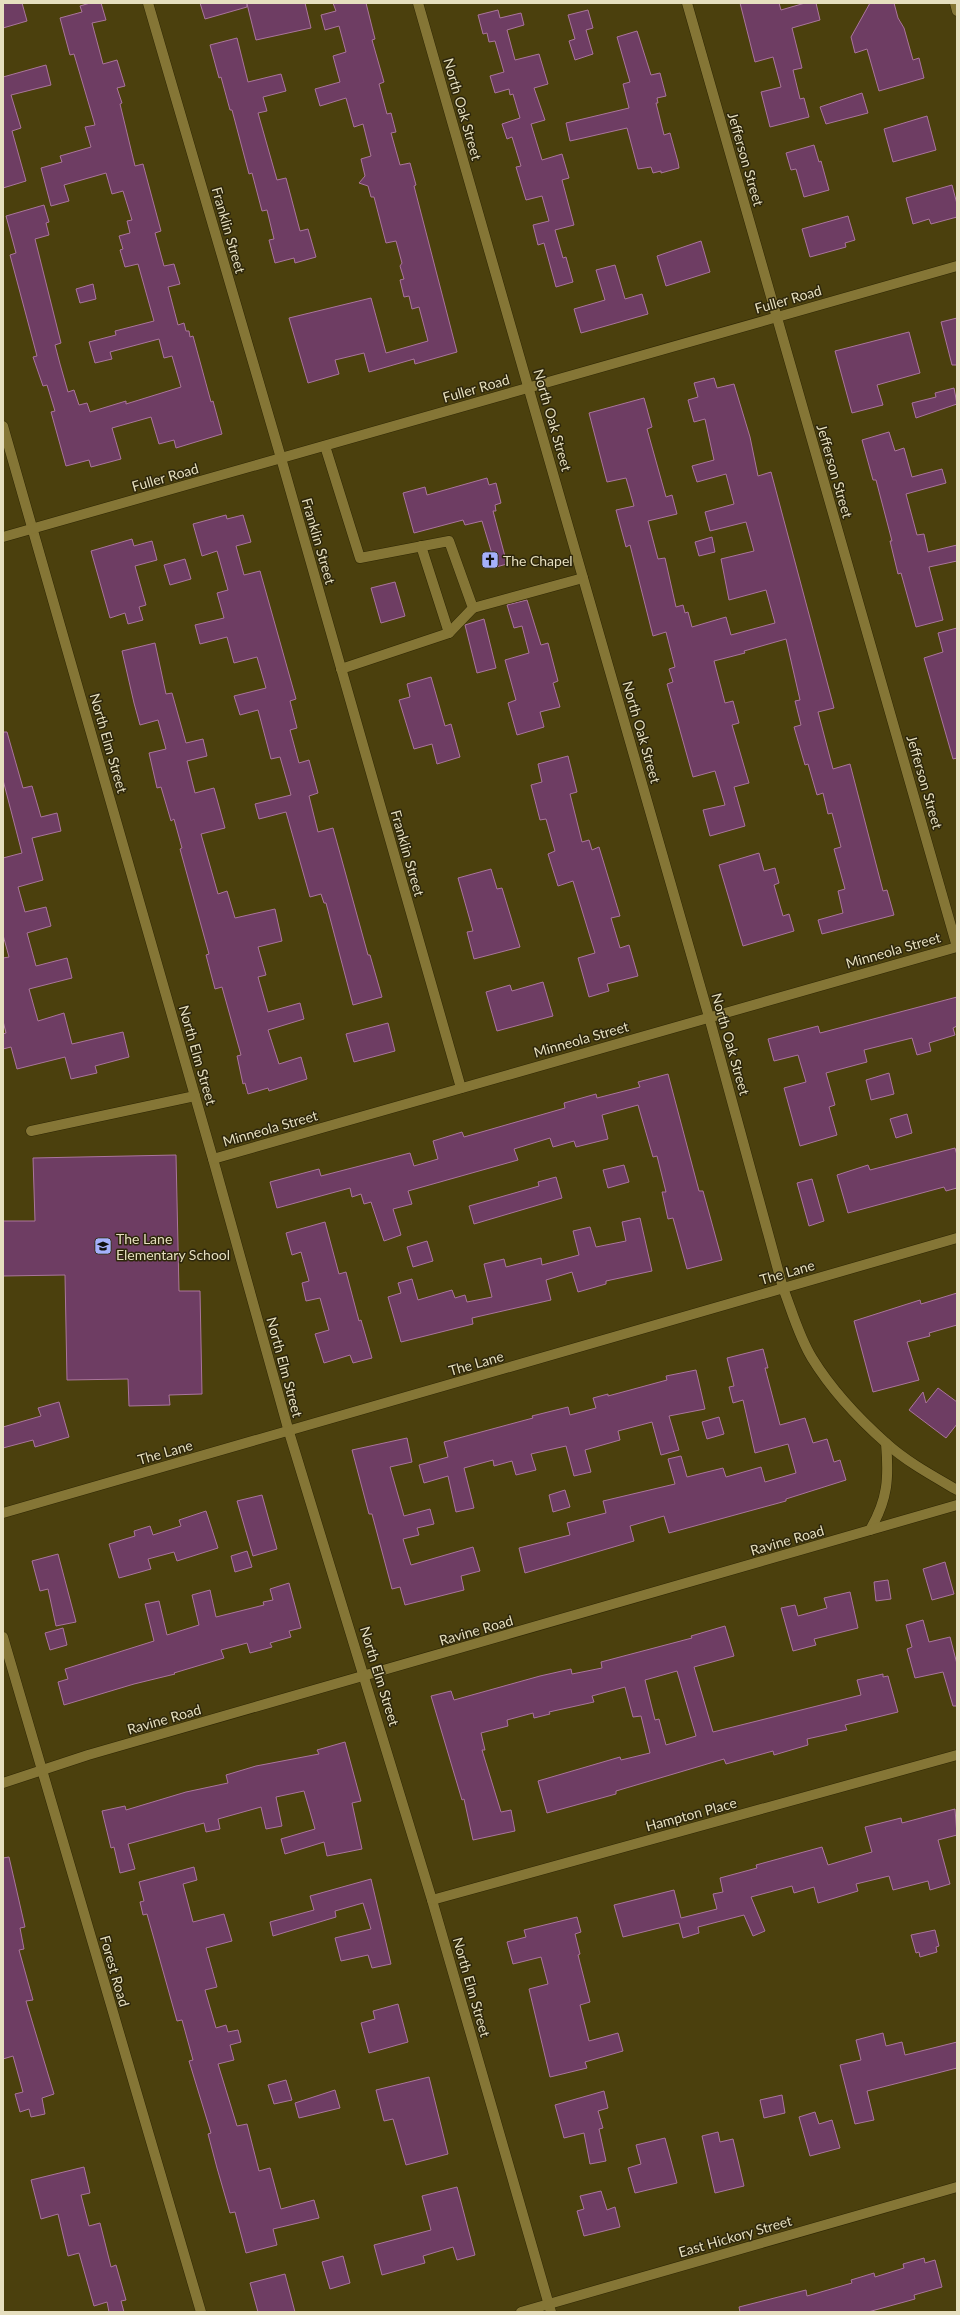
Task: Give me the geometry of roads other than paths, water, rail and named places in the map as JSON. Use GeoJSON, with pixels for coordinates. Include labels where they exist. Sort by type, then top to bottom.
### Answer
{"type":"FeatureCollection","features":[{"type":"Feature","properties":{"kind":"street","name":"Franklin Street"},"geometry":{"type":"LineString","coordinates":[[148,3],[281,458],[461,1088]]}},
{"type":"Feature","properties":{"kind":"street","name":"North Oak Street"},"geometry":{"type":"LineString","coordinates":[[418,3],[709,1017],[784,1288],[798,1330],[812,1358],[855,1412],[886,1443],[919,1467],[957,1490]]}},
{"type":"Feature","properties":{"kind":"street","name":"Jefferson Street"},"geometry":{"type":"LineString","coordinates":[[687,3],[957,946]]}},
{"type":"Feature","properties":{"kind":"street"},"geometry":{"type":"LineString","coordinates":[[955,3],[957,11]]}},
{"type":"Feature","properties":{"kind":"street","name":"Fuller Road"},"geometry":{"type":"LineString","coordinates":[[3,537],[957,266]]}},
{"type":"Feature","properties":{"kind":"street","name":"North Elm Street"},"geometry":{"type":"LineString","coordinates":[[3,426],[213,1159],[288,1432],[365,1676],[551,2308]]}},
{"type":"Feature","properties":{"kind":"street"},"geometry":{"type":"LineString","coordinates":[[324,446],[360,558],[449,541],[473,608]]}},
{"type":"Feature","properties":{"kind":"street"},"geometry":{"type":"LineString","coordinates":[[421,546],[449,633]]}},
{"type":"Feature","properties":{"kind":"street"},"geometry":{"type":"LineString","coordinates":[[341,669],[449,633],[473,608],[583,578]]}},
{"type":"Feature","properties":{"kind":"street","name":"Minneola Street"},"geometry":{"type":"LineString","coordinates":[[213,1159],[957,946]]}},
{"type":"Feature","properties":{"kind":"street"},"geometry":{"type":"LineString","coordinates":[[31,1131],[195,1096]]}},
{"type":"Feature","properties":{"kind":"street","name":"The Lane"},"geometry":{"type":"LineString","coordinates":[[3,1513],[957,1238]]}},
{"type":"Feature","properties":{"kind":"street"},"geometry":{"type":"LineString","coordinates":[[870,1530],[881,1512],[886,1494],[888,1476],[886,1443]]}},
{"type":"Feature","properties":{"kind":"street","name":"Ravine Road"},"geometry":{"type":"LineString","coordinates":[[3,1783],[41,1770],[957,1505]]}},
{"type":"Feature","properties":{"kind":"street","name":"Forest Road"},"geometry":{"type":"LineString","coordinates":[[3,1637],[201,2312]]}},
{"type":"Feature","properties":{"kind":"street","name":"Hampton Place"},"geometry":{"type":"LineString","coordinates":[[432,1900],[957,1755]]}},
{"type":"Feature","properties":{"kind":"street","name":"East Hickory Street"},"geometry":{"type":"LineString","coordinates":[[521,2312],[551,2308],[957,2187]]}},
{"type":"Feature","properties":{"kind":"place","name":"The Chapel"},"geometry":{"type":"Point","coordinates":[490,560]}},
{"type":"Feature","properties":{"kind":"place","name":"The Lane Elementary School"},"geometry":{"type":"Point","coordinates":[103,1246]}}]}
